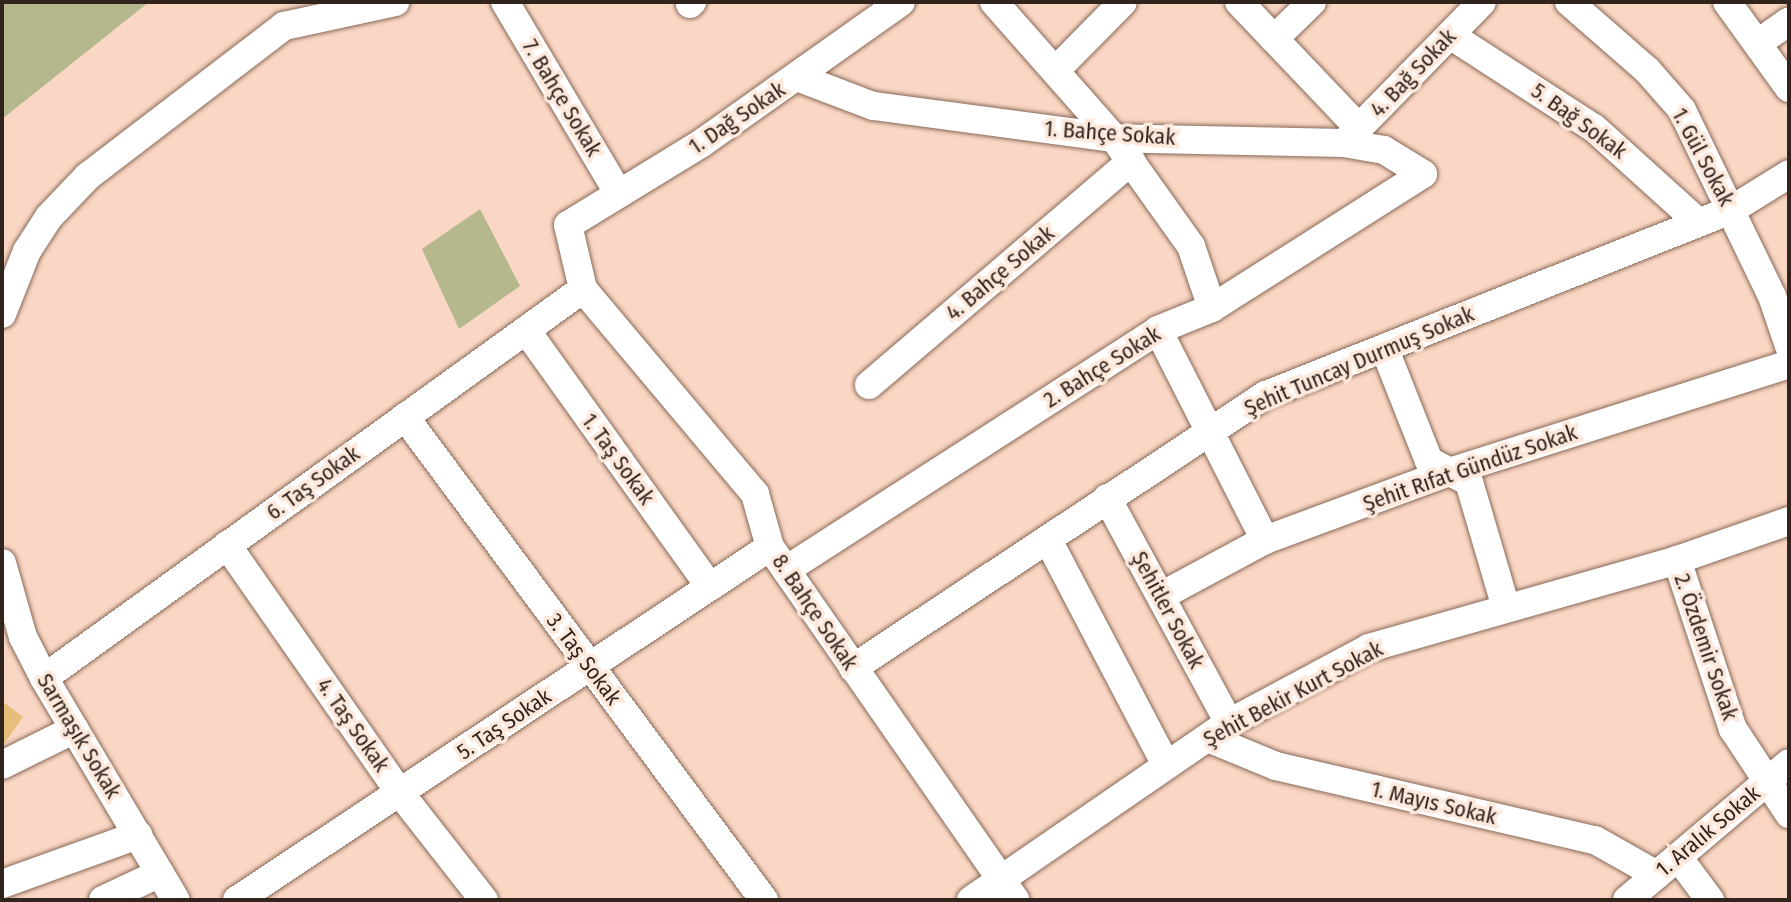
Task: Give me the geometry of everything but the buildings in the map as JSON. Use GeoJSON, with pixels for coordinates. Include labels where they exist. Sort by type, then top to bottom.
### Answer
{"type":"FeatureCollection","features":[{"type":"Feature","properties":{"kind":"street"},"geometry":{"type":"LineString","coordinates":[[2,314],[27,251],[49,217],[88,176],[284,26],[395,2]]}},
{"type":"Feature","properties":{"kind":"street","name":"7. Bahçe Sokak"},"geometry":{"type":"LineString","coordinates":[[505,2],[619,194]]}},
{"type":"Feature","properties":{"kind":"street","name":"1. Dağ Sokak"},"geometry":{"type":"LineString","coordinates":[[568,225],[797,77],[901,2]]}},
{"type":"Feature","properties":{"kind":"street"},"geometry":{"type":"LineString","coordinates":[[994,2],[1056,70],[1131,161],[1191,246],[1212,308]]}},
{"type":"Feature","properties":{"kind":"street"},"geometry":{"type":"LineString","coordinates":[[1056,70],[1123,2]]}},
{"type":"Feature","properties":{"kind":"street"},"geometry":{"type":"LineString","coordinates":[[1239,2],[1274,39],[1352,136]]}},
{"type":"Feature","properties":{"kind":"street"},"geometry":{"type":"LineString","coordinates":[[1274,39],[1312,2]]}},
{"type":"Feature","properties":{"kind":"street","name":"4. Bağ Sokak"},"geometry":{"type":"LineString","coordinates":[[1352,136],[1482,2]]}},
{"type":"Feature","properties":{"kind":"street","name":"1. Gül Sokak"},"geometry":{"type":"LineString","coordinates":[[1569,2],[1647,70],[1682,110],[1731,210],[1780,292],[1789,346]]}},
{"type":"Feature","properties":{"kind":"street"},"geometry":{"type":"LineString","coordinates":[[1727,2],[1789,88]]}},
{"type":"Feature","properties":{"kind":"street"},"geometry":{"type":"LineString","coordinates":[[1758,43],[1789,21]]}},
{"type":"Feature","properties":{"kind":"street","name":"5. Bağ Sokak"},"geometry":{"type":"LineString","coordinates":[[1450,35],[1594,128],[1697,221]]}},
{"type":"Feature","properties":{"kind":"street","name":"1. Bahçe Sokak"},"geometry":{"type":"LineString","coordinates":[[797,77],[873,106],[1114,138],[1352,136],[1384,150],[1423,174]]}},
{"type":"Feature","properties":{"kind":"street","name":"4. Bahçe Sokak"},"geometry":{"type":"LineString","coordinates":[[869,385],[1131,161]]}},
{"type":"Feature","properties":{"kind":"street","name":"2. Bahçe Sokak"},"geometry":{"type":"LineString","coordinates":[[786,570],[1158,330],[1212,308],[1423,174]]}},
{"type":"Feature","properties":{"kind":"street","name":"Şehit Tuncay Durmuş Sokak"},"geometry":{"type":"LineString","coordinates":[[853,668],[1048,540],[1209,429],[1266,395],[1731,210],[1789,174]]}},
{"type":"Feature","properties":{"kind":"street","name":"8. Bahçe Sokak"},"geometry":{"type":"LineString","coordinates":[[568,225],[583,289],[755,494],[770,547],[1006,890]]}},
{"type":"Feature","properties":{"kind":"street","name":"6. Taş Sokak"},"geometry":{"type":"LineString","coordinates":[[44,678],[583,289]]}},
{"type":"Feature","properties":{"kind":"street","name":"1. Taş Sokak"},"geometry":{"type":"LineString","coordinates":[[526,330],[710,587]]}},
{"type":"Feature","properties":{"kind":"street"},"geometry":{"type":"LineString","coordinates":[[1158,330],[1265,540]]}},
{"type":"Feature","properties":{"kind":"street"},"geometry":{"type":"LineString","coordinates":[[1385,350],[1429,461],[1469,482],[1506,608]]}},
{"type":"Feature","properties":{"kind":"street","name":"Şehit Rıfat Gündüz Sokak"},"geometry":{"type":"LineString","coordinates":[[1161,596],[1265,540],[1449,472],[1789,364]]}},
{"type":"Feature","properties":{"kind":"street","name":"3. Taş Sokak"},"geometry":{"type":"LineString","coordinates":[[405,417],[764,900]]}},
{"type":"Feature","properties":{"kind":"street","name":"Şehitler Sokak"},"geometry":{"type":"LineString","coordinates":[[1107,498],[1161,596],[1219,730]]}},
{"type":"Feature","properties":{"kind":"street","name":"Şehit Bekir Kurt Sokak"},"geometry":{"type":"LineString","coordinates":[[971,900],[1006,890],[1166,765],[1219,730],[1369,648],[1677,560],[1789,521]]}},
{"type":"Feature","properties":{"kind":"street"},"geometry":{"type":"LineString","coordinates":[[1048,540],[1166,765]]}},
{"type":"Feature","properties":{"kind":"street","name":"4. Taş Sokak"},"geometry":{"type":"LineString","coordinates":[[227,545],[400,793],[484,900]]}},
{"type":"Feature","properties":{"kind":"street","name":"5. Taş Sokak"},"geometry":{"type":"LineString","coordinates":[[237,900],[770,547]]}},
{"type":"Feature","properties":{"kind":"street","name":"2. Özdemir Sokak"},"geometry":{"type":"LineString","coordinates":[[1677,560],[1733,729],[1789,814]]}},
{"type":"Feature","properties":{"kind":"street","name":"Sarmaşık Sokak"},"geometry":{"type":"LineString","coordinates":[[2,563],[12,642],[44,678],[176,900]]}},
{"type":"Feature","properties":{"kind":"street"},"geometry":{"type":"LineString","coordinates":[[2,765],[75,729]]}},
{"type":"Feature","properties":{"kind":"street","name":"1. Mayıs Sokak"},"geometry":{"type":"LineString","coordinates":[[1219,730],[1276,766],[1595,840],[1657,875]]}},
{"type":"Feature","properties":{"kind":"street","name":"1. Aralık Sokak"},"geometry":{"type":"LineString","coordinates":[[1627,900],[1789,763]]}},
{"type":"Feature","properties":{"kind":"street"},"geometry":{"type":"LineString","coordinates":[[2,884],[138,835]]}},
{"type":"Feature","properties":{"kind":"street"},"geometry":{"type":"LineString","coordinates":[[1678,857],[1710,900]]}},
{"type":"Feature","properties":{"kind":"street"},"geometry":{"type":"LineString","coordinates":[[103,900],[160,873]]}},
{"type":"Feature","properties":{"kind":"green space"},"geometry":{"type":"Polygon","coordinates":[[[2,2],[149,2],[2,119],[2,2]]]}},
{"type":"Feature","properties":{"kind":"green space"},"geometry":{"type":"Polygon","coordinates":[[[480,209],[520,286],[459,329],[422,249],[480,209]]]}}]}
